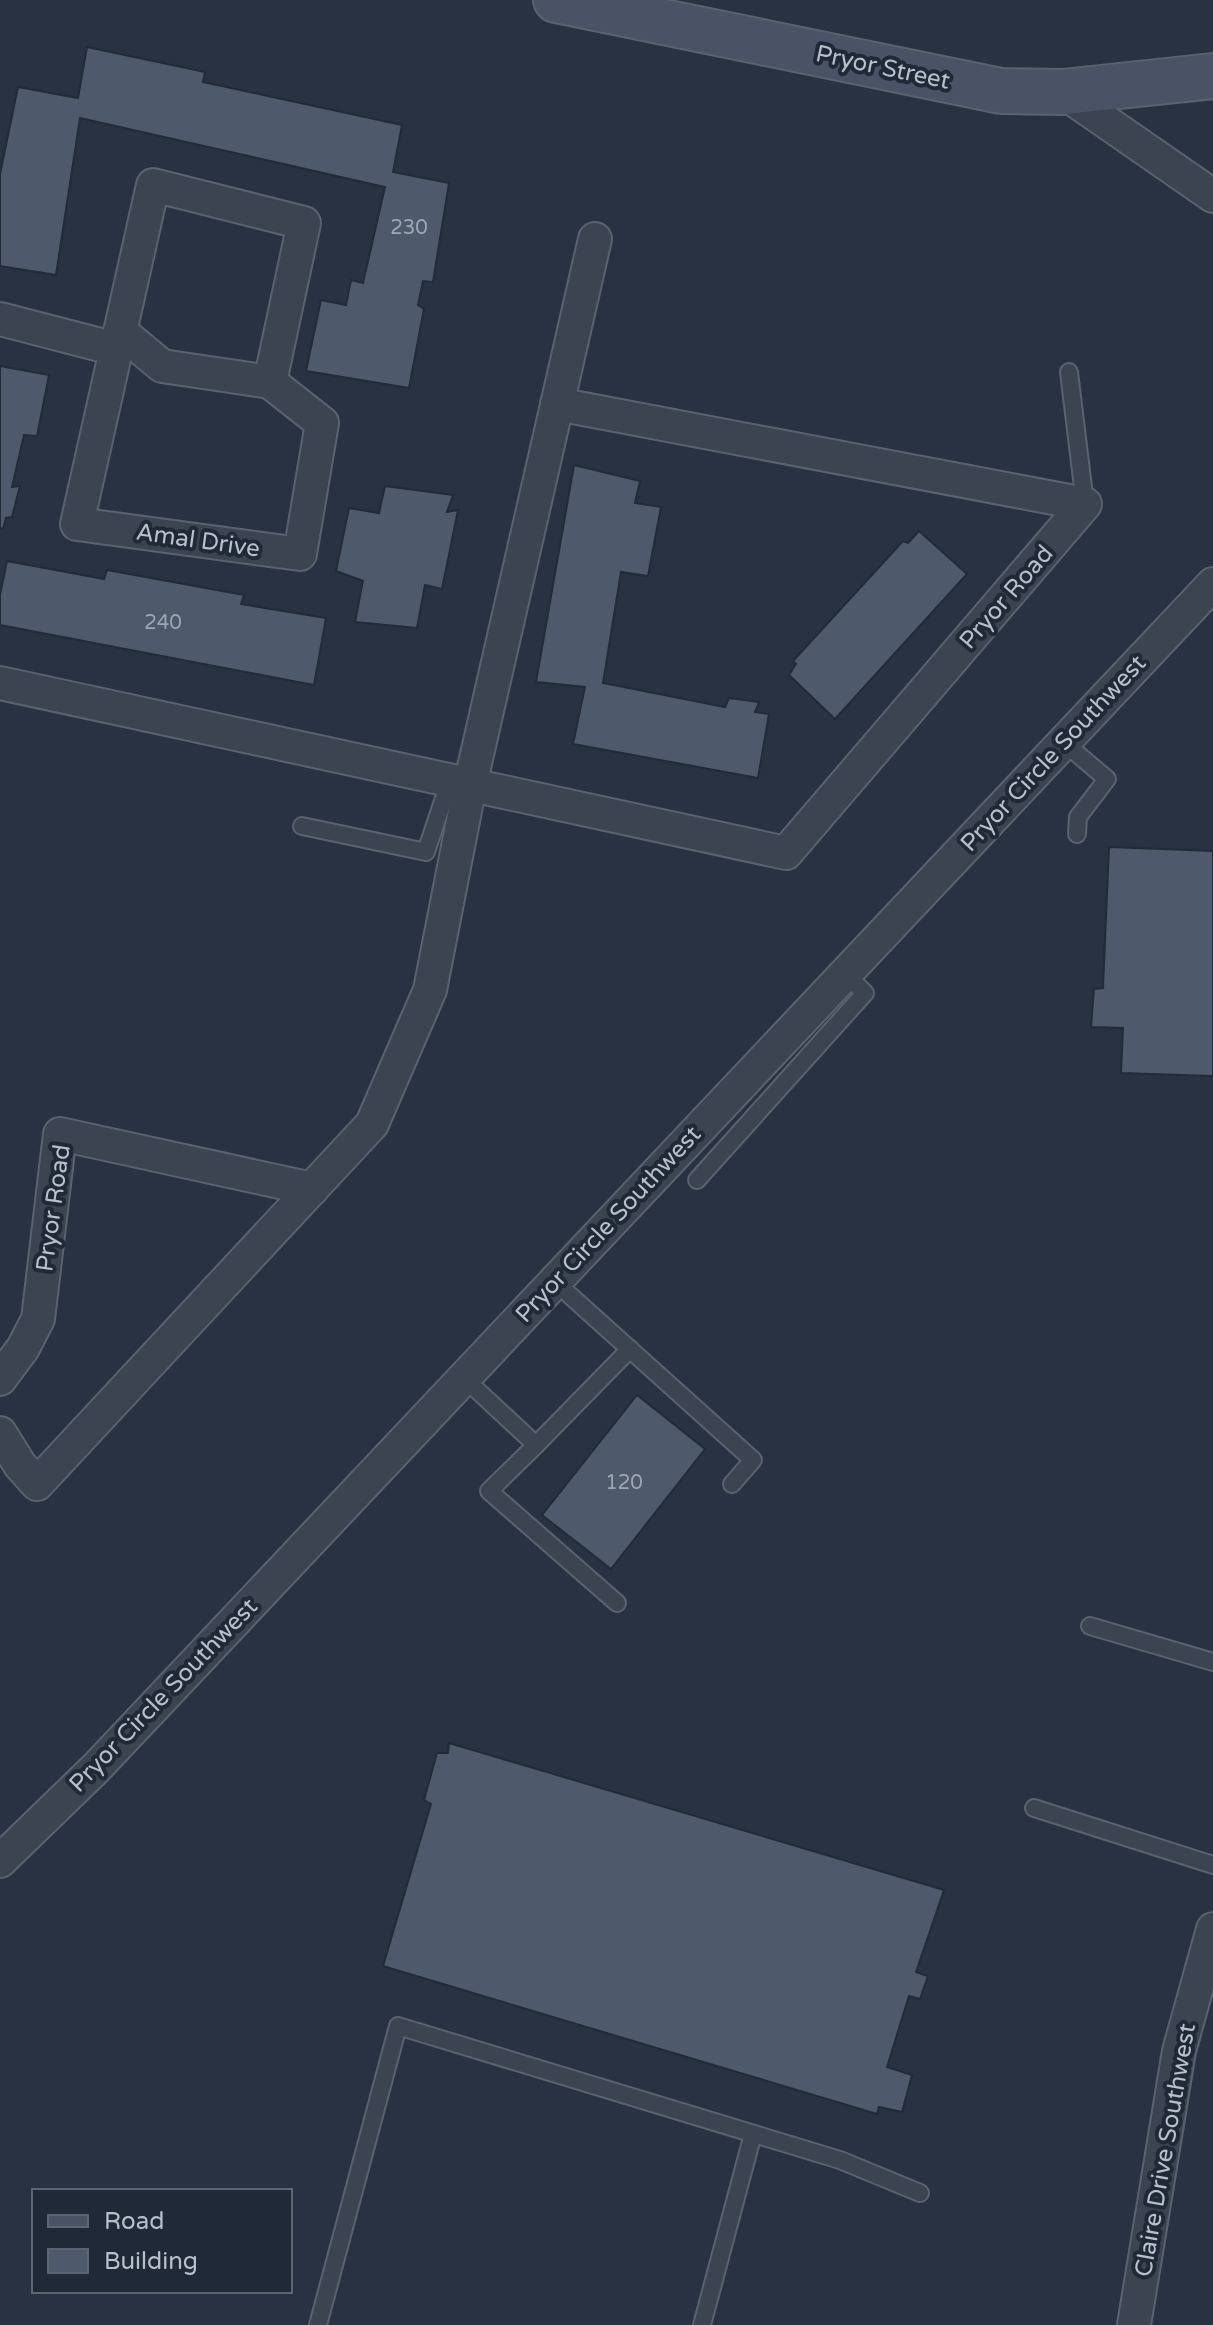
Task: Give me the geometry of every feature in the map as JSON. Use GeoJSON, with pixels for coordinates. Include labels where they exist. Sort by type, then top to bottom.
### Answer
{"type":"FeatureCollection","features":[{"type":"Feature","properties":{"kind":"main road","name":"Pryor Street"},"geometry":{"type":"LineString","coordinates":[[556,0],[1001,91],[1063,92],[1213,76]]}},
{"type":"Feature","properties":{"kind":"street"},"geometry":{"type":"LineString","coordinates":[[1063,92],[1213,196]]}},
{"type":"Feature","properties":{"kind":"street","name":"Amal Drive"},"geometry":{"type":"LineString","coordinates":[[0,319],[118,340],[162,366],[270,382],[322,423],[300,554],[77,524],[118,340],[153,185],[304,223],[270,382]]}},
{"type":"Feature","properties":{"kind":"street"},"geometry":{"type":"LineString","coordinates":[[0,1433],[20,1465],[37,1484],[372,1124],[430,990],[460,782],[557,404],[595,239]]}},
{"type":"Feature","properties":{"kind":"street"},"geometry":{"type":"LineString","coordinates":[[557,404],[1085,504]]}},
{"type":"Feature","properties":{"kind":"street","name":"Pryor Road"},"geometry":{"type":"LineString","coordinates":[[0,683],[786,853],[1085,504]]}},
{"type":"Feature","properties":{"kind":"street","name":"Pryor Circle Southwest"},"geometry":{"type":"LineString","coordinates":[[0,1861],[96,1768],[1213,584]]}},
{"type":"Feature","properties":{"kind":"street","name":"Pryor Road"},"geometry":{"type":"LineString","coordinates":[[0,1379],[23,1348],[38,1319],[60,1134],[312,1189]]}},
{"type":"Feature","properties":{"kind":"street","name":"Claire Drive Southwest"},"geometry":{"type":"LineString","coordinates":[[1134,2325],[1179,2051],[1213,1929]]}},
{"type":"Feature","properties":{"kind":"lane"},"geometry":{"type":"LineString","coordinates":[[1069,372],[1085,504]]}},
{"type":"Feature","properties":{"kind":"lane"},"geometry":{"type":"LineString","coordinates":[[1062,741],[1107,779],[1078,817],[1077,834]]}},
{"type":"Feature","properties":{"kind":"lane"},"geometry":{"type":"LineString","coordinates":[[302,826],[426,852],[460,782]]}},
{"type":"Feature","properties":{"kind":"lane"},"geometry":{"type":"LineString","coordinates":[[671,1157],[701,1184],[865,993],[844,973]]}},
{"type":"Feature","properties":{"kind":"lane"},"geometry":{"type":"LineString","coordinates":[[554,1281],[753,1460],[732,1484]]}},
{"type":"Feature","properties":{"kind":"lane"},"geometry":{"type":"LineString","coordinates":[[617,1603],[489,1491],[630,1349]]}},
{"type":"Feature","properties":{"kind":"lane"},"geometry":{"type":"LineString","coordinates":[[464,1378],[536,1445]]}},
{"type":"Feature","properties":{"kind":"lane"},"geometry":{"type":"LineString","coordinates":[[1090,1626],[1213,1662]]}},
{"type":"Feature","properties":{"kind":"lane"},"geometry":{"type":"LineString","coordinates":[[1034,1808],[1213,1865]]}},
{"type":"Feature","properties":{"kind":"lane"},"geometry":{"type":"LineString","coordinates":[[318,2325],[398,2026],[840,2160],[920,2193]]}},
{"type":"Feature","properties":{"kind":"lane"},"geometry":{"type":"LineString","coordinates":[[702,2325],[753,2134]]}},
{"type":"Feature","properties":{"kind":"building"},"geometry":{"type":"Polygon","coordinates":[[[87,47],[205,72],[203,82],[402,125],[393,172],[449,183],[433,282],[423,281],[418,305],[424,309],[409,388],[306,371],[321,300],[346,305],[351,280],[363,283],[385,187],[80,118],[56,275],[0,266],[0,174],[18,87],[78,98],[87,47]]]}},
{"type":"Feature","properties":{"kind":"building"},"geometry":{"type":"Polygon","coordinates":[[[0,366],[49,375],[37,436],[24,435],[12,487],[20,486],[12,517],[6,518],[3,529],[0,528],[0,366]]]}},
{"type":"Feature","properties":{"kind":"building"},"geometry":{"type":"Polygon","coordinates":[[[574,465],[640,481],[635,503],[661,507],[648,576],[621,572],[603,683],[725,707],[729,698],[759,702],[755,712],[769,714],[758,778],[573,744],[585,687],[536,682],[574,465]]]}},
{"type":"Feature","properties":{"kind":"building"},"geometry":{"type":"Polygon","coordinates":[[[385,486],[453,495],[447,512],[458,510],[442,589],[425,585],[417,628],[355,622],[363,581],[336,571],[349,508],[379,513],[385,486]]]}},
{"type":"Feature","properties":{"kind":"building"},"geometry":{"type":"Polygon","coordinates":[[[919,531],[967,574],[835,719],[789,675],[796,664],[793,661],[903,541],[908,543],[919,531]]]}},
{"type":"Feature","properties":{"kind":"building"},"geometry":{"type":"Polygon","coordinates":[[[7,561],[104,579],[107,570],[244,595],[241,604],[326,618],[314,685],[0,625],[0,595],[7,561]]]}},
{"type":"Feature","properties":{"kind":"building"},"geometry":{"type":"Polygon","coordinates":[[[1109,847],[1213,851],[1213,1076],[1121,1073],[1123,1028],[1091,1027],[1094,989],[1103,988],[1109,847]]]}},
{"type":"Feature","properties":{"kind":"building"},"geometry":{"type":"Polygon","coordinates":[[[637,1395],[705,1449],[611,1569],[542,1515],[637,1395]]]}},
{"type":"Feature","properties":{"kind":"building"},"geometry":{"type":"Polygon","coordinates":[[[449,1743],[944,1890],[916,1972],[928,1976],[920,1999],[909,1996],[887,2067],[912,2075],[902,2112],[879,2107],[877,2114],[383,1966],[431,1804],[424,1800],[437,1753],[448,1753],[449,1743]]]}}]}
